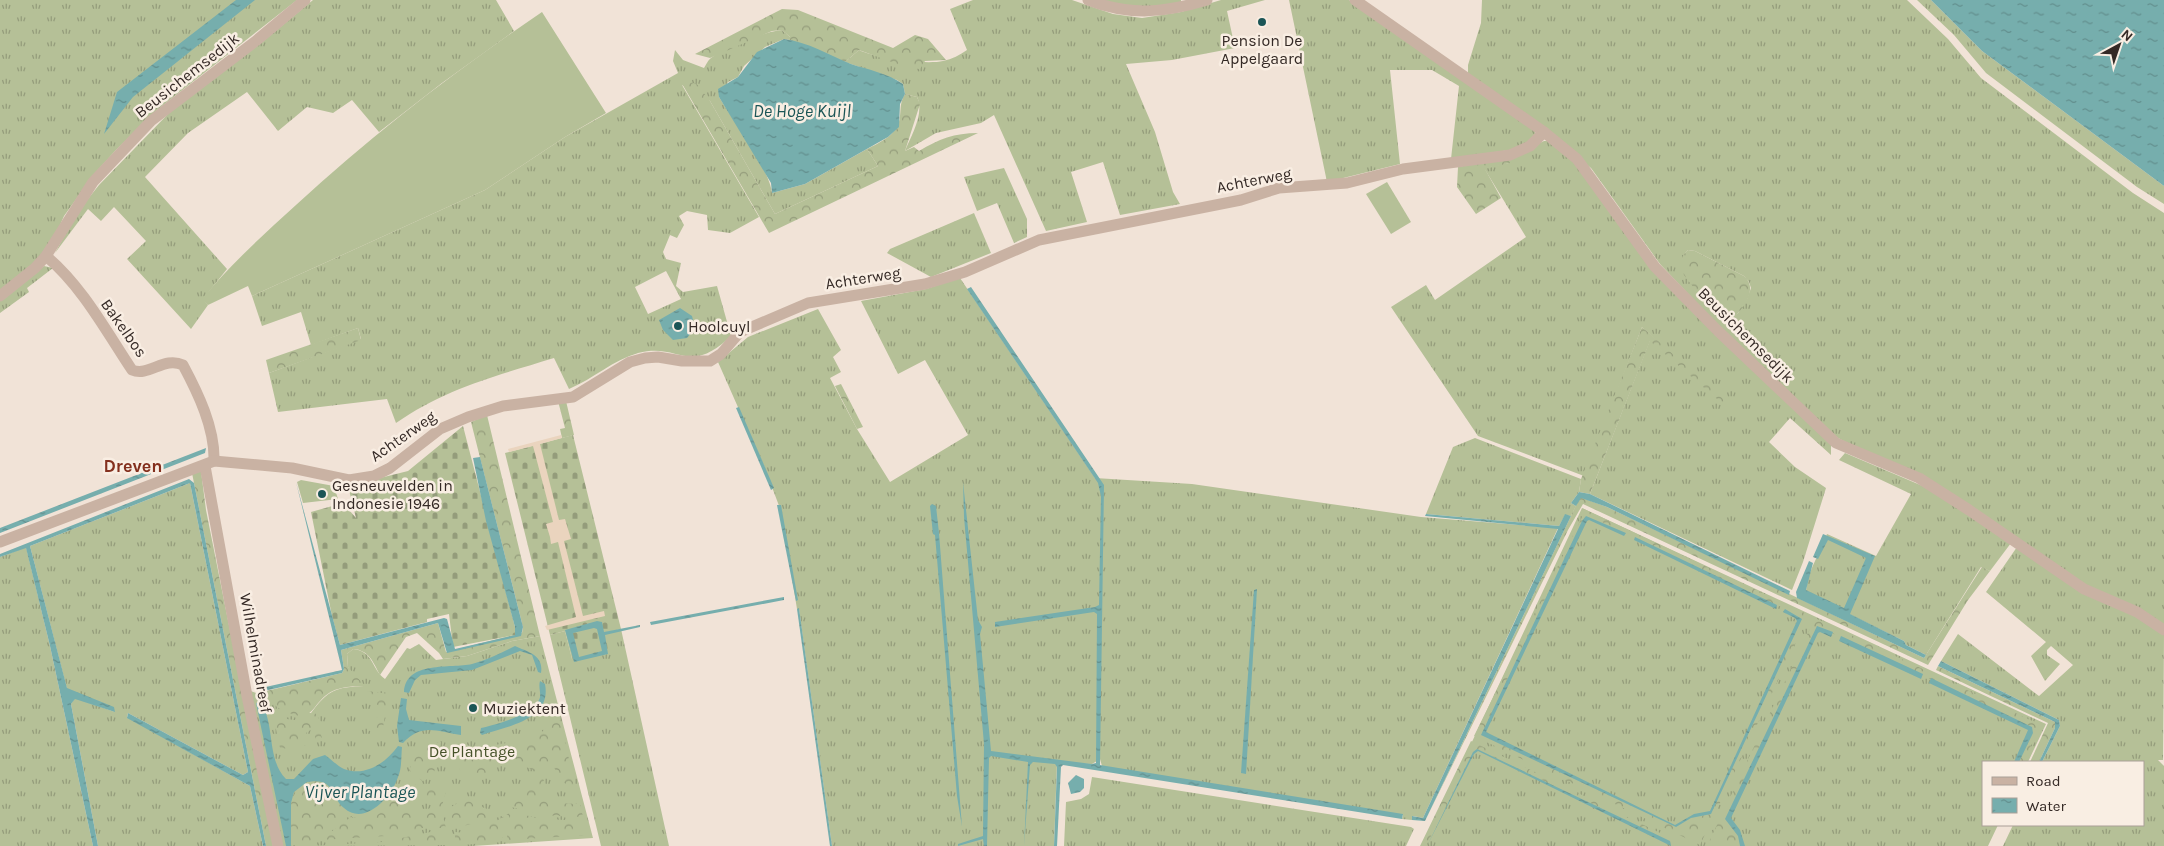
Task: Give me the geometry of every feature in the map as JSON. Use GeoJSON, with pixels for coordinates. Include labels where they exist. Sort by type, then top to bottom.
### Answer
{"type":"FeatureCollection","features":[{"type":"Feature","properties":{"kind":"street","name":"Beusichemsedijk"},"geometry":{"type":"LineString","coordinates":[[0,296],[35,268],[46,256],[93,182],[151,121],[258,40],[305,0]]}},
{"type":"Feature","properties":{"kind":"street"},"geometry":{"type":"LineString","coordinates":[[1088,0],[1111,9],[1131,12],[1161,11],[1207,0]]}},
{"type":"Feature","properties":{"kind":"street","name":"Beusichemsedijk"},"geometry":{"type":"LineString","coordinates":[[1355,0],[1544,132],[1577,159],[1656,266],[1718,331],[1824,434],[1836,443],[1919,478],[2084,589],[2138,612],[2164,630]]}},
{"type":"Feature","properties":{"kind":"street","name":"Achterweg"},"geometry":{"type":"LineString","coordinates":[[0,542],[193,467],[210,463],[282,467],[338,479],[361,479],[382,473],[440,428],[470,416],[503,406],[573,397],[630,362],[645,358],[658,357],[682,361],[710,361],[721,354],[740,332],[808,303],[925,284],[965,272],[1039,240],[1241,200],[1279,188],[1347,183],[1403,169],[1510,155],[1530,146],[1544,132]]}},
{"type":"Feature","properties":{"kind":"street","name":"Bakelbos"},"geometry":{"type":"LineString","coordinates":[[46,256],[60,268],[74,285],[132,370],[142,371],[169,361],[183,365],[195,387],[208,424],[214,447],[210,463]]}},
{"type":"Feature","properties":{"kind":"street","name":"Wilhelminadreef"},"geometry":{"type":"LineString","coordinates":[[210,463],[247,696],[278,846]]}},
{"type":"Feature","properties":{"kind":"green space"},"geometry":{"type":"Polygon","coordinates":[[[0,0],[297,0],[157,110],[116,150],[95,173],[64,216],[56,234],[37,260],[0,291],[0,0]]]}},
{"type":"Feature","properties":{"kind":"green space"},"geometry":{"type":"Polygon","coordinates":[[[313,0],[496,0],[514,31],[379,132],[352,100],[333,113],[307,107],[278,131],[247,92],[188,133],[145,177],[227,269],[203,299],[208,305],[191,329],[127,259],[146,241],[114,207],[101,221],[88,209],[55,253],[76,214],[99,185],[169,113],[261,43],[313,0]]]}},
{"type":"Feature","properties":{"kind":"green space"},"geometry":{"type":"Polygon","coordinates":[[[973,0],[1072,0],[1113,14],[1142,18],[1181,12],[1221,0],[1265,0],[1227,11],[1235,48],[1172,60],[1126,64],[1155,132],[1173,192],[1180,204],[1120,215],[1103,162],[1071,172],[1087,222],[1046,231],[994,115],[981,123],[936,133],[905,151],[914,132],[918,117],[919,103],[917,97],[905,94],[903,84],[897,80],[845,62],[859,50],[876,56],[925,62],[935,62],[956,57],[967,50],[950,9],[973,0]]]}},
{"type":"Feature","properties":{"kind":"green space"},"geometry":{"type":"Polygon","coordinates":[[[1089,0],[1181,0],[1181,5],[1159,10],[1089,0]]]}},
{"type":"Feature","properties":{"kind":"green space"},"geometry":{"type":"Polygon","coordinates":[[[1289,0],[1349,0],[1535,129],[1535,135],[1522,148],[1451,159],[1459,86],[1432,70],[1390,70],[1400,164],[1327,182],[1289,0]]]}},
{"type":"Feature","properties":{"kind":"green space"},"geometry":{"type":"Polygon","coordinates":[[[1482,0],[1907,0],[1948,39],[1981,78],[2133,193],[2164,213],[2164,626],[2091,589],[2019,539],[1831,434],[1711,318],[1660,264],[1591,168],[1468,74],[1468,65],[1481,23],[1482,0]],[[1688,250],[1684,255],[1682,262],[1683,272],[1729,319],[1738,313],[1747,299],[1751,288],[1749,282],[1744,276],[1695,251],[1688,250]]]}},
{"type":"Feature","properties":{"kind":"green space"},"geometry":{"type":"Polygon","coordinates":[[[1917,0],[1931,0],[1982,51],[2164,186],[2164,204],[2137,187],[1986,73],[1954,35],[1917,0]]]}},
{"type":"Feature","properties":{"kind":"green space"},"geometry":{"type":"Polygon","coordinates":[[[782,9],[798,10],[893,48],[915,35],[928,39],[946,60],[925,61],[920,69],[908,68],[859,50],[845,62],[790,40],[790,37],[782,30],[772,31],[710,58],[695,54],[782,9]]]}},
{"type":"Feature","properties":{"kind":"green space"},"geometry":{"type":"Polygon","coordinates":[[[542,12],[606,113],[565,137],[485,190],[252,296],[248,286],[208,305],[202,299],[259,239],[355,153],[446,80],[542,12]]]}},
{"type":"Feature","properties":{"kind":"green space"},"geometry":{"type":"Polygon","coordinates":[[[782,30],[790,37],[790,40],[784,39],[765,47],[744,66],[738,77],[728,82],[719,97],[758,158],[772,193],[805,184],[867,149],[878,166],[775,214],[710,101],[682,85],[759,217],[730,233],[708,230],[707,215],[687,211],[679,216],[684,225],[677,238],[670,235],[663,252],[666,259],[681,263],[676,286],[683,292],[717,286],[731,336],[716,348],[704,354],[694,356],[684,356],[664,351],[638,353],[620,360],[569,389],[554,358],[472,384],[434,401],[396,423],[387,399],[278,412],[269,373],[361,339],[358,328],[311,345],[301,312],[262,326],[252,296],[485,190],[565,137],[678,73],[673,61],[675,50],[683,60],[704,68],[710,59],[717,54],[735,45],[782,30]],[[666,271],[635,287],[648,314],[681,299],[666,271]]]}},
{"type":"Feature","properties":{"kind":"green space"},"geometry":{"type":"Polygon","coordinates":[[[681,82],[696,83],[710,101],[775,214],[878,166],[867,149],[893,133],[899,122],[901,102],[905,94],[917,97],[920,104],[905,151],[914,147],[919,151],[947,138],[961,134],[978,133],[769,233],[681,82]]]}},
{"type":"Feature","properties":{"kind":"green space"},"geometry":{"type":"Polygon","coordinates":[[[1544,141],[1551,141],[1573,159],[1631,239],[1831,442],[1831,455],[1790,418],[1769,442],[1795,467],[1826,488],[1803,562],[1792,590],[1590,494],[1650,340],[1724,404],[1642,327],[1584,476],[1478,436],[1391,307],[1426,285],[1435,300],[1526,237],[1484,168],[1509,163],[1509,157],[1544,141]]]}},
{"type":"Feature","properties":{"kind":"green space"},"geometry":{"type":"Polygon","coordinates":[[[1509,157],[1510,163],[1485,169],[1501,198],[1476,214],[1457,187],[1458,167],[1509,157]]]}},
{"type":"Feature","properties":{"kind":"green space"},"geometry":{"type":"Polygon","coordinates":[[[1004,168],[1027,219],[1027,237],[1014,243],[997,203],[977,211],[964,177],[1004,168]]]}},
{"type":"Feature","properties":{"kind":"green space"},"geometry":{"type":"Polygon","coordinates":[[[1387,182],[1411,222],[1391,234],[1366,194],[1387,182]]]}},
{"type":"Feature","properties":{"kind":"green space"},"geometry":{"type":"Polygon","coordinates":[[[974,213],[991,253],[931,277],[887,253],[890,249],[974,213]]]}},
{"type":"Feature","properties":{"kind":"green space"},"geometry":{"type":"Polygon","coordinates":[[[1688,250],[1695,251],[1744,276],[1748,281],[1750,293],[1748,299],[1732,319],[1712,306],[1685,276],[1681,263],[1684,254],[1688,250]]]}},
{"type":"Feature","properties":{"kind":"green space"},"geometry":{"type":"Polygon","coordinates":[[[44,266],[53,268],[27,288],[29,292],[0,313],[0,300],[44,266]]]}},
{"type":"Feature","properties":{"kind":"green space"},"geometry":{"type":"Polygon","coordinates":[[[960,278],[1095,478],[1192,484],[1421,517],[1558,528],[1423,818],[1413,816],[1412,820],[1402,819],[1403,815],[1222,789],[1102,766],[1100,759],[1092,764],[1057,763],[1054,846],[832,846],[799,609],[797,609],[781,511],[764,466],[718,362],[748,337],[818,309],[841,350],[833,357],[841,372],[830,378],[857,429],[890,482],[968,435],[925,360],[898,374],[861,301],[926,289],[960,278]]]}},
{"type":"Feature","properties":{"kind":"green space"},"geometry":{"type":"Polygon","coordinates":[[[1642,327],[1727,401],[1724,405],[1650,341],[1590,494],[1579,492],[1581,479],[1642,327]]]}},
{"type":"Feature","properties":{"kind":"green space"},"geometry":{"type":"Polygon","coordinates":[[[358,328],[361,340],[269,373],[266,360],[358,328]]]}},
{"type":"Feature","properties":{"kind":"green space"},"geometry":{"type":"Polygon","coordinates":[[[841,384],[863,427],[857,429],[835,386],[841,384]]]}},
{"type":"Feature","properties":{"kind":"green space"},"geometry":{"type":"Polygon","coordinates":[[[558,401],[566,401],[574,435],[562,438],[560,429],[565,428],[558,401]]]}},
{"type":"Feature","properties":{"kind":"green space"},"geometry":{"type":"Polygon","coordinates":[[[487,415],[540,636],[512,641],[467,656],[443,659],[417,633],[406,637],[380,675],[367,654],[353,649],[347,654],[348,667],[365,686],[347,687],[330,692],[304,716],[286,712],[275,705],[262,692],[342,673],[344,669],[341,650],[438,623],[446,652],[522,633],[523,627],[471,422],[487,415]]]}},
{"type":"Feature","properties":{"kind":"green space"},"geometry":{"type":"Polygon","coordinates":[[[463,426],[515,627],[515,635],[453,647],[449,614],[427,619],[427,622],[340,645],[332,616],[311,512],[343,503],[356,518],[348,486],[408,471],[463,426]]]}},
{"type":"Feature","properties":{"kind":"green space"},"geometry":{"type":"Polygon","coordinates":[[[573,435],[621,629],[604,633],[609,651],[606,655],[572,659],[565,631],[550,635],[505,453],[573,435]]]}},
{"type":"Feature","properties":{"kind":"green space"},"geometry":{"type":"Polygon","coordinates":[[[1475,438],[1581,479],[1579,492],[1571,503],[1576,506],[1571,516],[1565,515],[1559,526],[1426,514],[1453,447],[1475,438]]]}},
{"type":"Feature","properties":{"kind":"green space"},"geometry":{"type":"Polygon","coordinates":[[[1845,453],[1925,487],[2011,543],[1990,571],[1981,567],[1926,655],[1906,645],[1904,641],[1806,593],[1811,570],[1827,534],[1876,556],[1911,494],[1839,460],[1845,453]]]}},
{"type":"Feature","properties":{"kind":"green space"},"geometry":{"type":"Polygon","coordinates":[[[201,471],[206,510],[273,846],[266,846],[192,473],[201,471]]]}},
{"type":"Feature","properties":{"kind":"green space"},"geometry":{"type":"Polygon","coordinates":[[[301,480],[334,486],[338,499],[303,503],[297,482],[301,480]]]}},
{"type":"Feature","properties":{"kind":"green space"},"geometry":{"type":"Polygon","coordinates":[[[190,483],[248,772],[243,775],[128,713],[127,717],[250,786],[263,846],[98,846],[71,704],[75,698],[115,712],[67,689],[30,546],[190,483]]]}},
{"type":"Feature","properties":{"kind":"green space"},"geometry":{"type":"Polygon","coordinates":[[[1580,497],[1607,507],[1924,658],[1982,567],[1990,571],[1968,600],[1928,665],[1583,504],[1568,530],[1425,821],[1580,497]]]}},
{"type":"Feature","properties":{"kind":"green space"},"geometry":{"type":"Polygon","coordinates":[[[1582,508],[2046,724],[2028,761],[1982,761],[1982,826],[1998,826],[1988,846],[1423,846],[1582,508]]]}},
{"type":"Feature","properties":{"kind":"green space"},"geometry":{"type":"Polygon","coordinates":[[[1582,508],[1809,615],[1700,845],[1474,736],[1585,511],[1582,508]],[[1590,516],[1584,518],[1481,735],[1676,827],[1691,818],[1711,814],[1797,620],[1783,612],[1784,608],[1777,605],[1776,609],[1590,516]]]}},
{"type":"Feature","properties":{"kind":"green space"},"geometry":{"type":"Polygon","coordinates":[[[26,547],[50,646],[93,846],[0,846],[0,557],[26,547]]]}},
{"type":"Feature","properties":{"kind":"green space"},"geometry":{"type":"Polygon","coordinates":[[[2017,547],[2131,613],[2164,635],[2163,760],[2158,760],[2164,766],[2164,846],[2003,846],[2013,826],[2144,826],[2144,761],[2042,761],[2060,726],[2059,720],[1941,661],[1958,634],[2039,696],[2073,665],[2051,646],[2047,650],[2047,655],[2060,664],[2045,681],[2031,656],[2046,642],[1986,592],[2017,547]]]}},
{"type":"Feature","properties":{"kind":"green space"},"geometry":{"type":"Polygon","coordinates":[[[1815,618],[2041,725],[2023,761],[2019,761],[2033,733],[2032,727],[1817,626],[1725,819],[1738,836],[1740,846],[1707,846],[1815,618]]]}},
{"type":"Feature","properties":{"kind":"green space"},"geometry":{"type":"Polygon","coordinates":[[[621,629],[669,846],[601,846],[550,635],[565,631],[572,659],[604,633],[621,629]]]}},
{"type":"Feature","properties":{"kind":"green space","name":"De Plantage"},"geometry":{"type":"Polygon","coordinates":[[[540,636],[593,838],[473,846],[282,846],[248,690],[264,696],[280,708],[311,713],[333,691],[346,687],[364,686],[351,673],[348,667],[347,654],[353,649],[365,653],[380,675],[385,679],[407,648],[410,649],[419,644],[436,660],[467,656],[512,641],[540,636]]]}},
{"type":"Feature","properties":{"kind":"green space"},"geometry":{"type":"Polygon","coordinates":[[[1938,666],[2055,722],[2055,728],[2039,761],[2030,761],[2048,723],[1936,670],[1938,666]]]}},
{"type":"Feature","properties":{"kind":"green space"},"geometry":{"type":"Polygon","coordinates":[[[368,691],[389,694],[383,727],[378,737],[367,729],[379,715],[380,707],[367,696],[368,691]]]}},
{"type":"Feature","properties":{"kind":"green space"},"geometry":{"type":"Polygon","coordinates":[[[272,710],[287,719],[302,721],[315,713],[323,725],[319,728],[322,738],[316,739],[312,729],[306,733],[309,737],[306,745],[293,749],[280,748],[272,710]]]}},
{"type":"Feature","properties":{"kind":"green space"},"geometry":{"type":"Polygon","coordinates":[[[558,714],[577,792],[563,782],[553,766],[540,770],[531,769],[513,754],[495,758],[494,772],[489,778],[467,774],[459,768],[456,756],[457,746],[468,745],[477,755],[499,744],[524,741],[542,732],[558,714]]]}},
{"type":"Feature","properties":{"kind":"green space"},"geometry":{"type":"Polygon","coordinates":[[[1471,741],[1687,846],[1671,846],[1670,841],[1477,749],[1473,752],[1426,846],[1420,846],[1471,741]]]}},
{"type":"Feature","properties":{"kind":"green space"},"geometry":{"type":"Polygon","coordinates":[[[441,742],[434,771],[431,776],[422,781],[409,770],[425,747],[441,742]]]}},
{"type":"Feature","properties":{"kind":"green space"},"geometry":{"type":"Polygon","coordinates":[[[1092,777],[1414,829],[1406,846],[1064,846],[1066,802],[1081,799],[1089,794],[1092,777]]]}},
{"type":"Feature","properties":{"kind":"green space"},"geometry":{"type":"Polygon","coordinates":[[[543,779],[554,803],[580,804],[583,817],[542,815],[511,807],[515,790],[525,793],[530,781],[543,779]]]}},
{"type":"Feature","properties":{"kind":"green space"},"geometry":{"type":"Polygon","coordinates":[[[319,781],[325,783],[342,804],[352,811],[313,840],[291,846],[289,825],[294,794],[308,782],[319,781]]]}},
{"type":"Feature","properties":{"kind":"green space"},"geometry":{"type":"Polygon","coordinates":[[[415,784],[433,786],[446,792],[441,809],[446,828],[420,828],[402,835],[320,840],[351,817],[367,819],[379,814],[399,789],[409,794],[415,811],[423,812],[428,810],[434,804],[415,790],[415,784]]]}},
{"type":"Feature","properties":{"kind":"green space"},"geometry":{"type":"Polygon","coordinates":[[[470,796],[473,803],[489,810],[497,809],[497,815],[486,820],[452,829],[451,807],[470,796]]]}},
{"type":"Feature","properties":{"kind":"green space"},"geometry":{"type":"Polygon","coordinates":[[[509,813],[511,814],[501,841],[455,846],[455,832],[476,830],[497,821],[509,813]]]}},
{"type":"Feature","properties":{"kind":"green space"},"geometry":{"type":"Polygon","coordinates":[[[515,815],[546,819],[585,821],[587,835],[508,840],[507,836],[515,815]]]}},
{"type":"Feature","properties":{"kind":"green space"},"geometry":{"type":"Polygon","coordinates":[[[445,829],[450,833],[452,845],[309,846],[382,842],[445,829]]]}},
{"type":"Feature","properties":{"kind":"shaded area"},"geometry":{"type":"Polygon","coordinates":[[[561,435],[562,438],[540,444],[559,520],[565,519],[571,539],[564,541],[583,616],[604,611],[605,616],[547,630],[545,626],[576,617],[558,542],[551,544],[546,524],[553,522],[533,446],[509,452],[508,449],[561,435]]]}},
{"type":"Feature","properties":{"kind":"water"},"geometry":{"type":"Polygon","coordinates":[[[236,0],[255,0],[133,97],[104,134],[117,92],[236,0]]]}},
{"type":"Feature","properties":{"kind":"water"},"geometry":{"type":"Polygon","coordinates":[[[1931,0],[2164,0],[2164,186],[1982,51],[1931,0]]]}},
{"type":"Feature","properties":{"kind":"water","name":"De Hoge Kuijl"},"geometry":{"type":"Polygon","coordinates":[[[784,39],[810,46],[851,64],[891,77],[903,84],[905,94],[900,104],[899,127],[888,137],[805,184],[772,193],[771,183],[719,97],[718,89],[738,77],[757,52],[784,39]]]}},
{"type":"Feature","properties":{"kind":"water"},"geometry":{"type":"Polygon","coordinates":[[[971,287],[1104,485],[1100,765],[1403,814],[1402,819],[1063,765],[1061,767],[1057,846],[1054,846],[1057,767],[1055,764],[1033,762],[1030,765],[1024,846],[1028,762],[991,756],[989,758],[987,846],[984,846],[983,839],[958,846],[958,844],[983,836],[984,744],[964,517],[963,482],[978,620],[982,627],[980,634],[991,751],[1096,763],[1097,614],[1094,612],[995,627],[995,622],[1099,605],[1101,496],[1098,483],[967,289],[971,287]]]}},
{"type":"Feature","properties":{"kind":"water","name":"Hoolcuyl"},"geometry":{"type":"Polygon","coordinates":[[[680,308],[692,316],[695,328],[687,338],[673,340],[663,330],[659,320],[680,308]]]}},
{"type":"Feature","properties":{"kind":"water"},"geometry":{"type":"Polygon","coordinates":[[[739,407],[774,488],[771,490],[736,408],[739,407]]]}},
{"type":"Feature","properties":{"kind":"water"},"geometry":{"type":"Polygon","coordinates":[[[206,448],[205,453],[0,533],[0,528],[206,448]]]}},
{"type":"Feature","properties":{"kind":"water"},"geometry":{"type":"Polygon","coordinates":[[[480,457],[523,627],[521,636],[447,653],[438,623],[341,650],[344,669],[342,673],[260,692],[255,690],[254,683],[258,682],[261,688],[342,670],[296,482],[340,645],[444,618],[447,619],[455,649],[515,635],[515,627],[486,521],[473,458],[480,457]]]}},
{"type":"Feature","properties":{"kind":"water"},"geometry":{"type":"Polygon","coordinates":[[[189,479],[194,483],[266,846],[263,846],[250,786],[127,718],[128,713],[243,775],[248,772],[190,483],[30,546],[67,688],[114,707],[115,712],[75,699],[71,704],[98,846],[93,846],[50,646],[26,548],[0,557],[0,554],[189,479]]]}},
{"type":"Feature","properties":{"kind":"water"},"geometry":{"type":"Polygon","coordinates":[[[1579,492],[1590,494],[1790,591],[1789,595],[1607,507],[1581,498],[1576,506],[1571,503],[1579,492]]]}},
{"type":"Feature","properties":{"kind":"water"},"geometry":{"type":"Polygon","coordinates":[[[932,504],[936,506],[939,533],[962,827],[957,796],[935,535],[933,534],[930,506],[932,504]]]}},
{"type":"Feature","properties":{"kind":"water"},"geometry":{"type":"Polygon","coordinates":[[[777,505],[781,505],[798,600],[796,601],[777,505]]]}},
{"type":"Feature","properties":{"kind":"water"},"geometry":{"type":"Polygon","coordinates":[[[1426,514],[1559,526],[1565,514],[1571,516],[1425,821],[1412,820],[1412,816],[1423,818],[1558,529],[1425,516],[1426,514]]]}},
{"type":"Feature","properties":{"kind":"water"},"geometry":{"type":"Polygon","coordinates":[[[1586,516],[1626,533],[1624,536],[1589,520],[1587,521],[1486,732],[1675,825],[1694,814],[1710,811],[1797,621],[1783,612],[1785,609],[1802,619],[1711,814],[1691,818],[1676,827],[1481,735],[1586,516]]]}},
{"type":"Feature","properties":{"kind":"water"},"geometry":{"type":"Polygon","coordinates":[[[1823,534],[1875,556],[1850,614],[1904,641],[1906,645],[1926,655],[1924,658],[1797,598],[1796,592],[1809,561],[1813,563],[1806,590],[1844,608],[1866,558],[1828,540],[1818,559],[1813,557],[1823,534]]]}},
{"type":"Feature","properties":{"kind":"water"},"geometry":{"type":"Polygon","coordinates":[[[1635,537],[1777,605],[1776,609],[1634,540],[1635,537]]]}},
{"type":"Feature","properties":{"kind":"water"},"geometry":{"type":"Polygon","coordinates":[[[1257,589],[1246,774],[1241,773],[1254,590],[1257,589]]]}},
{"type":"Feature","properties":{"kind":"water"},"geometry":{"type":"Polygon","coordinates":[[[784,597],[784,600],[651,625],[650,622],[784,597]]]}},
{"type":"Feature","properties":{"kind":"water"},"geometry":{"type":"Polygon","coordinates":[[[799,608],[832,846],[830,846],[797,609],[799,608]]]}},
{"type":"Feature","properties":{"kind":"water"},"geometry":{"type":"Polygon","coordinates":[[[597,621],[602,622],[604,632],[640,625],[640,627],[605,635],[608,654],[574,662],[565,630],[597,621]],[[597,629],[573,633],[579,657],[602,651],[597,629]]]}},
{"type":"Feature","properties":{"kind":"water"},"geometry":{"type":"Polygon","coordinates":[[[1817,626],[1833,632],[1831,637],[1820,632],[1818,633],[1731,818],[1740,830],[1745,846],[1740,846],[1738,836],[1725,819],[1817,626]]]}},
{"type":"Feature","properties":{"kind":"water"},"geometry":{"type":"Polygon","coordinates":[[[1841,636],[1923,674],[1921,679],[1839,641],[1841,636]]]}},
{"type":"Feature","properties":{"kind":"water"},"geometry":{"type":"Polygon","coordinates":[[[515,646],[530,652],[538,658],[541,673],[538,672],[532,655],[520,651],[472,670],[421,675],[415,680],[409,693],[404,692],[407,682],[421,670],[472,664],[515,646]]]}},
{"type":"Feature","properties":{"kind":"water"},"geometry":{"type":"Polygon","coordinates":[[[1941,661],[2059,720],[2060,726],[2042,761],[2039,761],[2055,728],[2055,722],[1938,666],[1941,661]]]}},
{"type":"Feature","properties":{"kind":"water"},"geometry":{"type":"Polygon","coordinates":[[[1931,678],[2032,727],[2033,733],[2019,761],[2014,761],[2028,730],[1929,683],[1931,678]]]}},
{"type":"Feature","properties":{"kind":"water"},"geometry":{"type":"Polygon","coordinates":[[[540,681],[545,684],[545,696],[542,706],[535,714],[515,724],[482,735],[480,733],[481,728],[513,718],[536,705],[540,698],[540,681]]]}},
{"type":"Feature","properties":{"kind":"water"},"geometry":{"type":"Polygon","coordinates":[[[401,698],[407,699],[406,709],[409,720],[461,726],[461,735],[429,730],[416,733],[403,743],[399,742],[397,726],[401,698]]]}},
{"type":"Feature","properties":{"kind":"water","name":"Vijver Plantage"},"geometry":{"type":"Polygon","coordinates":[[[256,703],[262,704],[266,713],[273,753],[280,771],[286,779],[294,779],[313,759],[325,755],[344,769],[352,771],[367,770],[381,763],[398,746],[402,747],[400,770],[390,793],[377,807],[369,812],[352,813],[339,803],[327,785],[316,781],[307,782],[294,792],[291,803],[291,846],[286,846],[256,703]]]}},
{"type":"Feature","properties":{"kind":"water"},"geometry":{"type":"Polygon","coordinates":[[[1477,749],[1670,841],[1671,846],[1478,751],[1474,754],[1427,846],[1473,752],[1477,749]]]}},
{"type":"Feature","properties":{"kind":"water"},"geometry":{"type":"Polygon","coordinates":[[[1076,775],[1084,779],[1084,788],[1080,792],[1071,794],[1068,783],[1076,775]]]}},
{"type":"Feature","properties":{"kind":"place","name":"Pension De Appelgaard"},"geometry":{"type":"Point","coordinates":[1262,22]}},
{"type":"Feature","properties":{"kind":"place","name":"Hoolcuyl"},"geometry":{"type":"Point","coordinates":[678,326]}},
{"type":"Feature","properties":{"kind":"place","name":"Gesneuvelden in Indonesie 1946"},"geometry":{"type":"Point","coordinates":[322,494]}},
{"type":"Feature","properties":{"kind":"place","name":"Muziektent"},"geometry":{"type":"Point","coordinates":[473,708]}},
{"type":"Feature","properties":{"kind":"district","name":"Dreven"},"geometry":{"type":"Point","coordinates":[133,466]}}]}
